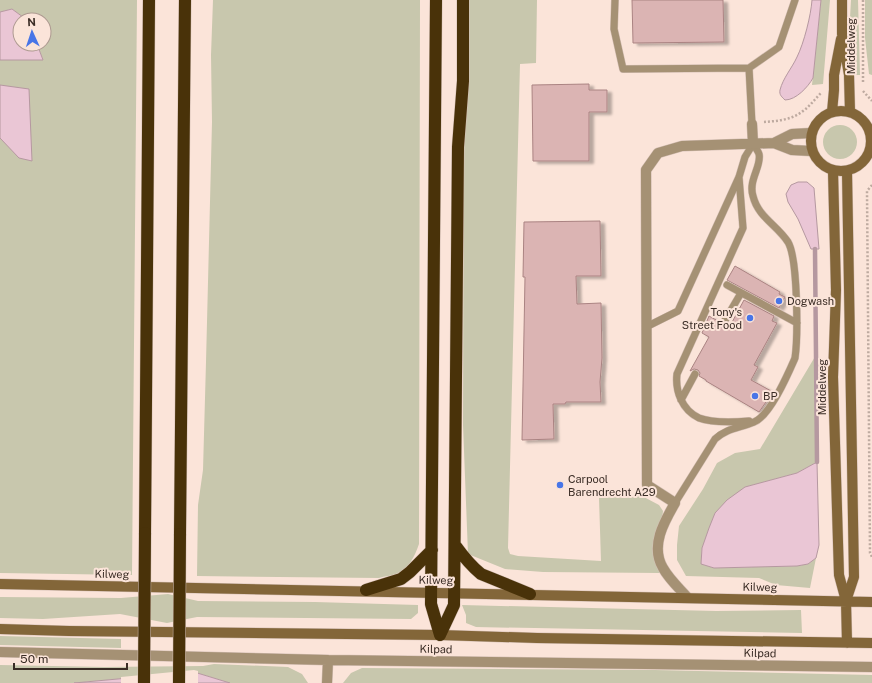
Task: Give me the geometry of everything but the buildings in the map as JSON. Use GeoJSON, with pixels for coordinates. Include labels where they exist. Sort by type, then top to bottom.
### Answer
{"type":"FeatureCollection","features":[{"type":"Feature","properties":{"kind":"highway"},"geometry":{"type":"LineString","coordinates":[[142,0],[148,60]]}},
{"type":"Feature","properties":{"kind":"highway"},"geometry":{"type":"LineString","coordinates":[[144,683],[149,0]]}},
{"type":"Feature","properties":{"kind":"highway"},"geometry":{"type":"LineString","coordinates":[[179,683],[185,0]]}},
{"type":"Feature","properties":{"kind":"highway"},"geometry":{"type":"LineString","coordinates":[[436,0],[431,604],[440,635]]}},
{"type":"Feature","properties":{"kind":"highway"},"geometry":{"type":"LineString","coordinates":[[440,635],[454,604],[455,593],[458,147],[463,81],[463,0]]}},
{"type":"Feature","properties":{"kind":"highway"},"geometry":{"type":"LineString","coordinates":[[455,545],[463,556],[481,574],[530,594]]}},
{"type":"Feature","properties":{"kind":"highway"},"geometry":{"type":"LineString","coordinates":[[366,590],[401,579],[432,550]]}},
{"type":"Feature","properties":{"kind":"main road","name":"Middelweg"},"geometry":{"type":"LineString","coordinates":[[842,0],[842,34],[849,75],[850,112]]}},
{"type":"Feature","properties":{"kind":"main road","name":"Middelweg"},"geometry":{"type":"LineString","coordinates":[[832,112],[834,75],[842,34]]}},
{"type":"Feature","properties":{"kind":"main road"},"geometry":{"type":"LineString","coordinates":[[832,112],[850,112],[859,117],[867,125],[871,134],[871,151],[865,160],[857,167],[847,171],[834,171],[824,167],[816,160],[811,150],[811,133],[816,124],[823,117],[832,112]]}},
{"type":"Feature","properties":{"kind":"main road","name":"Middelweg"},"geometry":{"type":"LineString","coordinates":[[834,171],[836,290],[833,385],[839,575],[846,601],[847,643]]}},
{"type":"Feature","properties":{"kind":"main road","name":"Middelweg"},"geometry":{"type":"LineString","coordinates":[[846,601],[854,577],[847,171]]}},
{"type":"Feature","properties":{"kind":"main road","name":"Kilweg"},"geometry":{"type":"LineString","coordinates":[[0,584],[366,590],[872,602]]}},
{"type":"Feature","properties":{"kind":"main road"},"geometry":{"type":"LineString","coordinates":[[0,629],[872,643]]}},
{"type":"Feature","properties":{"kind":"street"},"geometry":{"type":"LineString","coordinates":[[752,124],[753,144]]}},
{"type":"Feature","properties":{"kind":"street"},"geometry":{"type":"LineString","coordinates":[[687,597],[662,567],[658,549],[660,532],[675,503],[647,485],[646,170],[658,153],[682,146],[774,143],[792,134],[811,133]]}},
{"type":"Feature","properties":{"kind":"street"},"geometry":{"type":"LineString","coordinates":[[774,143],[792,150],[811,150]]}},
{"type":"Feature","properties":{"kind":"street","name":"Kilpad"},"geometry":{"type":"LineString","coordinates":[[0,652],[328,660],[872,667]]}},
{"type":"Feature","properties":{"kind":"street"},"geometry":{"type":"LineString","coordinates":[[327,683],[328,660]]}},
{"type":"Feature","properties":{"kind":"lane"},"geometry":{"type":"LineString","coordinates":[[615,0],[614,29],[623,69],[749,68],[779,47],[795,0]]}},
{"type":"Feature","properties":{"kind":"lane"},"geometry":{"type":"LineString","coordinates":[[749,68],[752,124]]}},
{"type":"Feature","properties":{"kind":"lane"},"geometry":{"type":"LineString","coordinates":[[646,326],[678,311],[739,177],[745,157],[753,144],[759,155],[752,185],[752,195],[760,212],[787,240],[790,247],[794,270],[796,323],[795,358],[765,415],[755,422],[721,433],[715,439],[675,503]]}},
{"type":"Feature","properties":{"kind":"lane"},"geometry":{"type":"LineString","coordinates":[[739,177],[743,228],[677,374],[677,391],[681,400],[694,414],[705,420],[734,422],[760,419]]}},
{"type":"Feature","properties":{"kind":"lane"},"geometry":{"type":"LineString","coordinates":[[727,285],[796,323]]}},
{"type":"Feature","properties":{"kind":"lane"},"geometry":{"type":"LineString","coordinates":[[724,322],[741,293]]}},
{"type":"Feature","properties":{"kind":"lane"},"geometry":{"type":"LineString","coordinates":[[681,400],[695,374]]}},
{"type":"Feature","properties":{"kind":"path","name":"Middelweg"},"geometry":{"type":"LineString","coordinates":[[862,0],[863,92]]}},
{"type":"Feature","properties":{"kind":"path"},"geometry":{"type":"LineString","coordinates":[[752,124],[790,118],[803,112],[821,93],[834,90]]}},
{"type":"Feature","properties":{"kind":"path"},"geometry":{"type":"LineString","coordinates":[[850,91],[863,92],[872,100]]}},
{"type":"Feature","properties":{"kind":"path"},"geometry":{"type":"LineString","coordinates":[[872,184],[867,190],[867,198],[870,553],[872,557]]}},
{"type":"Feature","properties":{"kind":"green space"},"geometry":{"type":"Polygon","coordinates":[[[0,0],[137,0],[132,575],[0,573],[0,138],[32,161],[31,149],[3,86],[0,85],[0,60],[43,60],[40,52],[52,52],[52,12],[16,12],[12,9],[0,12],[0,0]]]}},
{"type":"Feature","properties":{"kind":"green space"},"geometry":{"type":"Polygon","coordinates":[[[213,0],[420,0],[419,544],[413,558],[407,566],[394,575],[379,578],[197,576],[198,505],[203,470],[206,362],[212,122],[211,55],[213,0]]]}},
{"type":"Feature","properties":{"kind":"green space"},"geometry":{"type":"Polygon","coordinates":[[[464,0],[537,0],[536,63],[520,64],[508,548],[510,554],[518,556],[601,561],[599,498],[642,496],[659,505],[663,511],[662,519],[655,534],[653,547],[660,573],[543,572],[505,569],[468,554],[463,425],[464,0]]]}},
{"type":"Feature","properties":{"kind":"green space"},"geometry":{"type":"Polygon","coordinates":[[[821,0],[830,0],[823,84],[812,85],[821,0]]]}},
{"type":"Feature","properties":{"kind":"green space"},"geometry":{"type":"Polygon","coordinates":[[[851,0],[858,0],[860,75],[855,75],[850,18],[851,0]]]}},
{"type":"Feature","properties":{"kind":"green space"},"geometry":{"type":"Polygon","coordinates":[[[865,0],[872,0],[872,75],[869,74],[865,38],[865,0]]]}},
{"type":"Feature","properties":{"kind":"green space"},"geometry":{"type":"Polygon","coordinates":[[[837,125],[843,125],[847,126],[854,132],[857,142],[856,149],[850,156],[843,159],[837,159],[833,158],[826,152],[823,145],[823,139],[824,135],[830,128],[837,125]]]}},
{"type":"Feature","properties":{"kind":"green space"},"geometry":{"type":"Polygon","coordinates":[[[816,355],[817,462],[797,473],[745,487],[715,513],[702,548],[701,564],[714,568],[797,566],[808,564],[816,558],[810,588],[776,585],[759,578],[686,576],[677,560],[679,526],[703,489],[717,463],[735,453],[760,449],[816,355]]]}},
{"type":"Feature","properties":{"kind":"green space"},"geometry":{"type":"Polygon","coordinates":[[[168,594],[198,601],[418,605],[418,613],[411,619],[197,617],[167,623],[120,614],[43,619],[0,618],[0,597],[121,598],[168,594]]]}},
{"type":"Feature","properties":{"kind":"green space"},"geometry":{"type":"Polygon","coordinates":[[[462,605],[716,611],[801,610],[802,633],[476,627],[466,623],[466,615],[462,605]]]}},
{"type":"Feature","properties":{"kind":"green space"},"geometry":{"type":"Polygon","coordinates":[[[0,636],[121,639],[121,648],[0,645],[0,636]]]}},
{"type":"Feature","properties":{"kind":"green space"},"geometry":{"type":"Polygon","coordinates":[[[214,664],[288,667],[302,674],[308,683],[230,683],[194,672],[74,683],[0,683],[0,665],[105,667],[203,666],[214,664]]]}},
{"type":"Feature","properties":{"kind":"green space"},"geometry":{"type":"Polygon","coordinates":[[[362,668],[655,670],[872,675],[872,683],[343,683],[351,673],[362,668]]]}},
{"type":"Feature","properties":{"kind":"shaded area"},"geometry":{"type":"Polygon","coordinates":[[[812,0],[821,0],[813,78],[801,92],[793,98],[785,100],[780,95],[780,90],[802,44],[809,21],[812,0]]]}},
{"type":"Feature","properties":{"kind":"shaded area"},"geometry":{"type":"Polygon","coordinates":[[[12,9],[16,12],[12,12],[12,52],[40,52],[43,60],[0,60],[0,12],[12,9]]]}},
{"type":"Feature","properties":{"kind":"shaded area"},"geometry":{"type":"Polygon","coordinates":[[[0,85],[29,89],[32,161],[19,158],[0,138],[0,85]]]}},
{"type":"Feature","properties":{"kind":"shaded area"},"geometry":{"type":"Polygon","coordinates":[[[798,182],[807,182],[814,188],[819,249],[811,249],[798,219],[788,202],[786,194],[791,185],[798,182]]]}},
{"type":"Feature","properties":{"kind":"shaded area"},"geometry":{"type":"Polygon","coordinates":[[[817,462],[819,545],[816,558],[808,564],[797,566],[714,568],[701,564],[702,548],[715,513],[727,500],[745,487],[797,473],[817,462]]]}},
{"type":"Feature","properties":{"kind":"shaded area"},"geometry":{"type":"Polygon","coordinates":[[[194,672],[230,683],[74,683],[194,672]]]}},
{"type":"Feature","properties":{"kind":"pier"},"geometry":{"type":"Polygon","coordinates":[[[194,670],[198,671],[198,683],[121,683],[121,677],[194,670]]]}},
{"type":"Feature","properties":{"kind":"waterway"},"geometry":{"type":"LineString","coordinates":[[815,249],[817,462]]}},
{"type":"Feature","properties":{"kind":"place","name":"Dogwash"},"geometry":{"type":"Point","coordinates":[779,301]}},
{"type":"Feature","properties":{"kind":"place","name":"Tony's Street Food"},"geometry":{"type":"Point","coordinates":[750,318]}},
{"type":"Feature","properties":{"kind":"place","name":"BP"},"geometry":{"type":"Point","coordinates":[755,396]}},
{"type":"Feature","properties":{"kind":"place","name":"Carpool Barendrecht A29"},"geometry":{"type":"Point","coordinates":[560,485]}}]}
